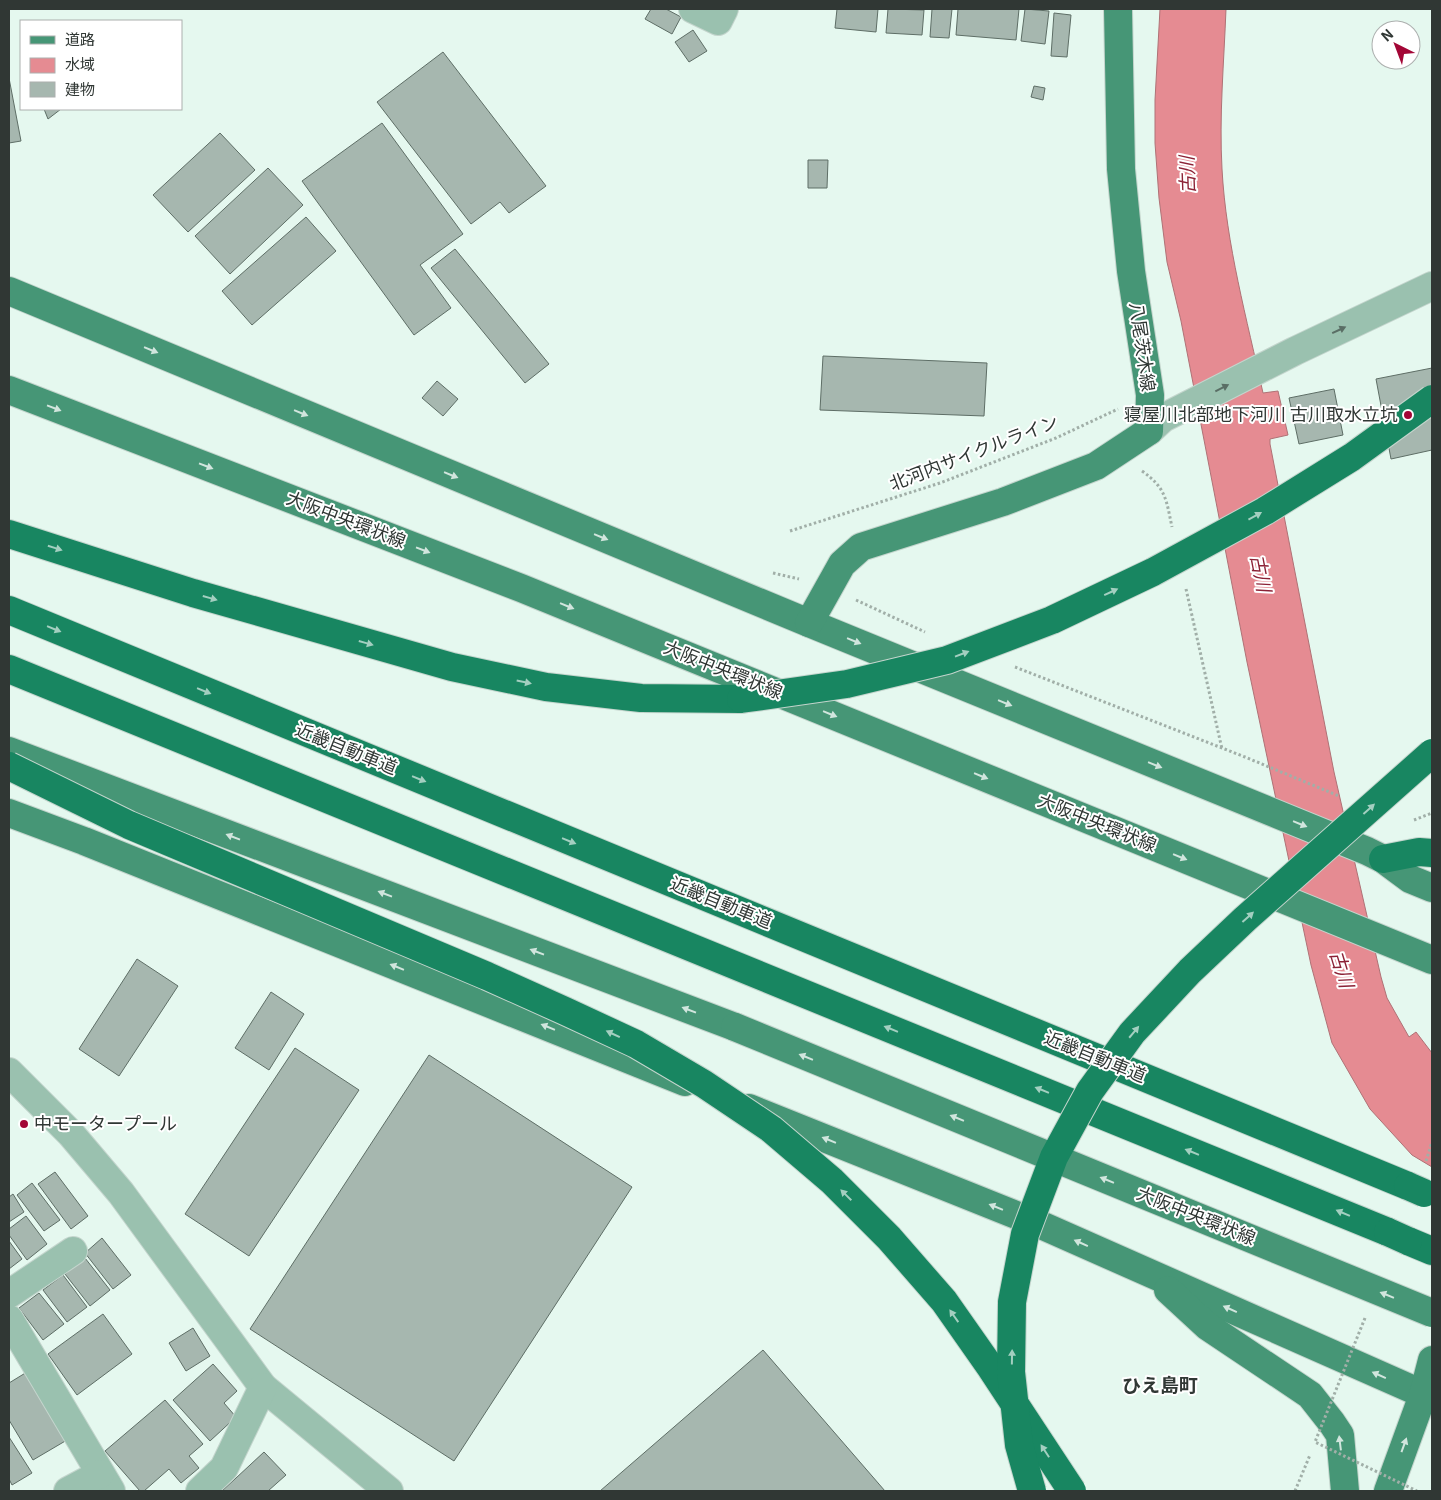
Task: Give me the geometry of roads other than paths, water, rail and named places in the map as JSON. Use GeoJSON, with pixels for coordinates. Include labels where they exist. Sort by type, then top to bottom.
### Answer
{"type":"FeatureCollection","features":[{"type":"Feature","properties":{"kind":"highway"},"geometry":{"type":"LineString","coordinates":[[9,534],[193,593],[452,667],[546,687],[641,698],[741,699],[847,684],[947,660],[1052,620],[1153,572],[1265,511],[1352,457],[1432,398]]}},
{"type":"Feature","properties":{"kind":"highway","name":"近畿自動車道"},"geometry":{"type":"LineString","coordinates":[[9,610],[1432,1196]]}},
{"type":"Feature","properties":{"kind":"highway"},"geometry":{"type":"LineString","coordinates":[[9,669],[1432,1250]]}},
{"type":"Feature","properties":{"kind":"highway"},"geometry":{"type":"LineString","coordinates":[[1032,1491],[1019,1445],[1011,1372],[1012,1302],[1025,1234],[1054,1157],[1090,1091],[1132,1034],[1190,971],[1245,919],[1432,753]]}},
{"type":"Feature","properties":{"kind":"highway"},"geometry":{"type":"LineString","coordinates":[[9,766],[129,825],[487,976],[636,1044],[704,1084],[771,1129],[832,1181],[889,1238],[944,1301],[991,1368],[1072,1491]]}},
{"type":"Feature","properties":{"kind":"highway"},"geometry":{"type":"LineString","coordinates":[[1375,855],[1432,853]]}},
{"type":"Feature","properties":{"kind":"main road","name":"八尾茨木線"},"geometry":{"type":"LineString","coordinates":[[1118,9],[1121,169],[1131,271],[1156,425]]}},
{"type":"Feature","properties":{"kind":"main road"},"geometry":{"type":"LineString","coordinates":[[9,291],[809,623],[1375,855],[1410,879],[1432,888]]}},
{"type":"Feature","properties":{"kind":"main road"},"geometry":{"type":"LineString","coordinates":[[9,311],[120,338]]}},
{"type":"Feature","properties":{"kind":"main road","name":"大阪中央環状線"},"geometry":{"type":"LineString","coordinates":[[9,390],[522,588],[1432,960]]}},
{"type":"Feature","properties":{"kind":"main road"},"geometry":{"type":"LineString","coordinates":[[809,623],[842,564],[861,547],[1003,502],[1096,466],[1156,425]]}},
{"type":"Feature","properties":{"kind":"main road","name":"大阪中央環状線"},"geometry":{"type":"LineString","coordinates":[[9,751],[735,1027],[1432,1313]]}},
{"type":"Feature","properties":{"kind":"main road"},"geometry":{"type":"LineString","coordinates":[[9,800],[84,841]]}},
{"type":"Feature","properties":{"kind":"main road"},"geometry":{"type":"LineString","coordinates":[[9,813],[84,841],[1041,1225],[1428,1396]]}},
{"type":"Feature","properties":{"kind":"main road"},"geometry":{"type":"LineString","coordinates":[[1150,1274],[1207,1326],[1310,1395],[1340,1435],[1345,1491]]}},
{"type":"Feature","properties":{"kind":"main road"},"geometry":{"type":"LineString","coordinates":[[1388,1491],[1428,1396],[1432,1360]]}},
{"type":"Feature","properties":{"kind":"street"},"geometry":{"type":"LineString","coordinates":[[693,9],[718,21],[724,9]]}},
{"type":"Feature","properties":{"kind":"street"},"geometry":{"type":"LineString","coordinates":[[1156,425],[1295,351],[1431,283]]}},
{"type":"Feature","properties":{"kind":"street"},"geometry":{"type":"LineString","coordinates":[[9,1072],[71,1134],[121,1193],[263,1387],[389,1491]]}},
{"type":"Feature","properties":{"kind":"street"},"geometry":{"type":"LineString","coordinates":[[9,1294],[73,1251]]}},
{"type":"Feature","properties":{"kind":"street"},"geometry":{"type":"LineString","coordinates":[[9,1319],[105,1483],[68,1491]]}},
{"type":"Feature","properties":{"kind":"street"},"geometry":{"type":"LineString","coordinates":[[200,1491],[224,1468],[263,1387]]}},
{"type":"Feature","properties":{"kind":"water","name":"古川"},"geometry":{"type":"Polygon","coordinates":[[[1160,9],[1226,9],[1221,149],[1228,225],[1263,393],[1278,391],[1288,435],[1270,439],[1270,444],[1334,772],[1381,977],[1387,998],[1409,1037],[1416,1032],[1432,1053],[1432,1167],[1412,1155],[1370,1109],[1332,1043],[1311,965],[1247,662],[1181,321],[1167,262],[1159,198],[1155,143],[1155,100],[1160,9]]]}},
{"type":"Feature","properties":{"kind":"place","name":"寝屋川北部地下河川 古川取水立坑"},"geometry":{"type":"Point","coordinates":[1408,415]}},
{"type":"Feature","properties":{"kind":"place","name":"中モータープール"},"geometry":{"type":"Point","coordinates":[24,1124]}},
{"type":"Feature","properties":{"kind":"district","name":"ひえ島町"},"geometry":{"type":"Point","coordinates":[1160,1385]}}]}
